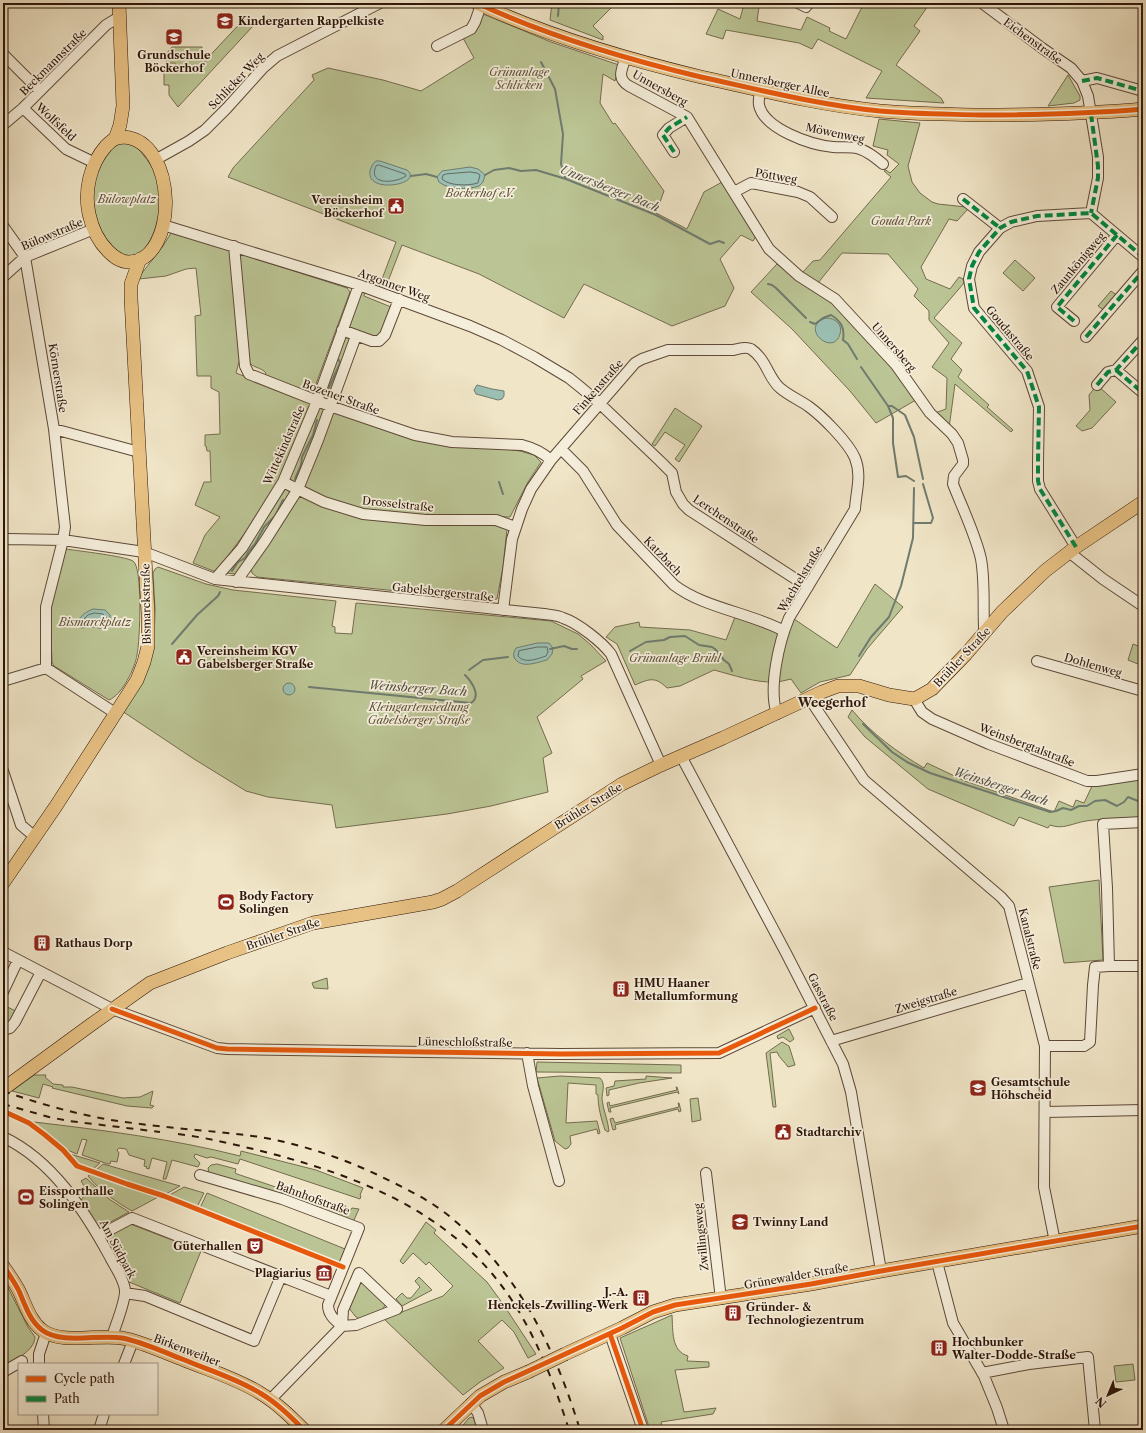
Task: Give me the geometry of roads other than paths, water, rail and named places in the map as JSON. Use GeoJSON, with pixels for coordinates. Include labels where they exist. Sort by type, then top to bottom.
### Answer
{"type":"FeatureCollection","features":[{"type":"Feature","properties":{"kind":"main road"},"geometry":{"type":"LineString","coordinates":[[119,3],[123,106],[131,138]]}},
{"type":"Feature","properties":{"kind":"main road","name":"Unnersberger Allee"},"geometry":{"type":"LineString","coordinates":[[479,4],[551,33],[626,57],[665,68],[799,99],[878,111],[906,113],[1020,115],[1091,114]]}},
{"type":"Feature","properties":{"kind":"main road"},"geometry":{"type":"LineString","coordinates":[[115,139],[124,137],[131,138],[142,144],[155,160],[160,170],[165,188],[166,205],[164,225],[156,243],[148,253],[140,259],[132,262],[121,261],[103,246],[94,229],[89,213],[88,200],[90,182],[95,163],[104,149],[115,139],[120,125],[123,106]]}},
{"type":"Feature","properties":{"kind":"main road"},"geometry":{"type":"LineString","coordinates":[[1091,114],[1143,109]]}},
{"type":"Feature","properties":{"kind":"main road","name":"Bismarckstraße"},"geometry":{"type":"LineString","coordinates":[[131,284],[140,259]]}},
{"type":"Feature","properties":{"kind":"main road","name":"Bismarckstraße"},"geometry":{"type":"LineString","coordinates":[[3,883],[116,713],[139,675],[148,646],[148,614],[131,284],[121,261]]}},
{"type":"Feature","properties":{"kind":"main road","name":"Brühler Straße"},"geometry":{"type":"LineString","coordinates":[[3,1089],[150,983],[227,953],[312,923],[433,902],[442,899],[457,891],[622,784],[809,698],[838,686],[846,685],[859,686],[889,695],[914,699],[932,689],[986,633],[1002,612],[1034,581],[1073,549],[1143,502]]}},
{"type":"Feature","properties":{"kind":"main road","name":"Grünewalder Straße"},"geometry":{"type":"LineString","coordinates":[[444,1430],[471,1403],[484,1393],[664,1308],[1143,1226]]}},
{"type":"Feature","properties":{"kind":"main road"},"geometry":{"type":"LineString","coordinates":[[3,1266],[18,1290],[31,1318],[46,1333]]}},
{"type":"Feature","properties":{"kind":"main road","name":"Birkenweiher"},"geometry":{"type":"LineString","coordinates":[[46,1333],[52,1336],[70,1338],[112,1337],[133,1340],[229,1377],[260,1393],[287,1413],[304,1430]]}},
{"type":"Feature","properties":{"kind":"street","name":"Schlicker Weg"},"geometry":{"type":"LineString","coordinates":[[155,160],[189,141],[204,130],[227,108],[263,68],[277,56],[380,3]]}},
{"type":"Feature","properties":{"kind":"street"},"geometry":{"type":"LineString","coordinates":[[798,3],[806,7],[809,3]]}},
{"type":"Feature","properties":{"kind":"street","name":"Eichenstraße"},"geometry":{"type":"LineString","coordinates":[[982,3],[1071,68],[1082,81],[1088,93],[1098,157],[1098,178],[1091,213]]}},
{"type":"Feature","properties":{"kind":"street"},"geometry":{"type":"LineString","coordinates":[[438,46],[471,29],[474,25],[479,4]]}},
{"type":"Feature","properties":{"kind":"street","name":"Beckmannstraße"},"geometry":{"type":"LineString","coordinates":[[3,125],[23,108],[106,25],[119,17]]}},
{"type":"Feature","properties":{"kind":"street","name":"Wolfsfeld"},"geometry":{"type":"LineString","coordinates":[[3,54],[40,91]]}},
{"type":"Feature","properties":{"kind":"street","name":"Unnersberg"},"geometry":{"type":"LineString","coordinates":[[626,57],[621,76],[623,82],[687,117],[769,249],[798,276],[835,299],[896,365],[930,413],[952,434],[958,443],[963,464],[954,476],[953,484],[978,548],[981,560],[983,575],[984,627],[986,633]]}},
{"type":"Feature","properties":{"kind":"street"},"geometry":{"type":"LineString","coordinates":[[1082,81],[1097,78],[1143,91]]}},
{"type":"Feature","properties":{"kind":"street","name":"Möwenweg"},"geometry":{"type":"LineString","coordinates":[[760,90],[758,103],[761,110],[773,124],[786,133],[820,145],[860,150],[876,158],[883,164]]}},
{"type":"Feature","properties":{"kind":"street","name":"Wolfsfeld"},"geometry":{"type":"LineString","coordinates":[[23,108],[66,150],[95,163]]}},
{"type":"Feature","properties":{"kind":"street","name":"Unnersberg"},"geometry":{"type":"LineString","coordinates":[[674,152],[663,135],[669,128],[687,117]]}},
{"type":"Feature","properties":{"kind":"street","name":"Pöttweg"},"geometry":{"type":"LineString","coordinates":[[734,192],[751,183],[798,192],[810,197],[832,217]]}},
{"type":"Feature","properties":{"kind":"street"},"geometry":{"type":"LineString","coordinates":[[963,199],[1000,228]]}},
{"type":"Feature","properties":{"kind":"street"},"geometry":{"type":"LineString","coordinates":[[1091,213],[1143,257]]}},
{"type":"Feature","properties":{"kind":"street","name":"Goudastraße"},"geometry":{"type":"LineString","coordinates":[[1091,213],[1037,216],[1011,222],[1000,228],[979,252],[972,266],[969,279],[974,308],[1027,371],[1039,407],[1038,481],[1040,489],[1073,549],[1103,579],[1143,606]]}},
{"type":"Feature","properties":{"kind":"street","name":"Argonner Weg"},"geometry":{"type":"LineString","coordinates":[[164,225],[359,285],[470,326],[534,356],[569,378],[600,404]]}},
{"type":"Feature","properties":{"kind":"street","name":"Körnerstraße"},"geometry":{"type":"LineString","coordinates":[[3,226],[25,257],[54,429],[65,527],[63,540]]}},
{"type":"Feature","properties":{"kind":"street","name":"Bülowstraße"},"geometry":{"type":"LineString","coordinates":[[3,277],[25,257],[94,229]]}},
{"type":"Feature","properties":{"kind":"street","name":"Zaunkönigweg"},"geometry":{"type":"LineString","coordinates":[[1074,321],[1057,307],[1117,235]]}},
{"type":"Feature","properties":{"kind":"street","name":"Bozener Straße"},"geometry":{"type":"LineString","coordinates":[[234,246],[244,366],[246,371],[250,374],[330,406],[415,435],[452,442],[522,445],[541,452],[551,460]]}},
{"type":"Feature","properties":{"kind":"street"},"geometry":{"type":"LineString","coordinates":[[1086,336],[1143,271]]}},
{"type":"Feature","properties":{"kind":"street","name":"Wittekindstraße"},"geometry":{"type":"LineString","coordinates":[[215,579],[242,548],[283,482],[317,401],[359,285]]}},
{"type":"Feature","properties":{"kind":"street"},"geometry":{"type":"LineString","coordinates":[[342,330],[375,342],[381,340],[385,335],[399,299]]}},
{"type":"Feature","properties":{"kind":"street"},"geometry":{"type":"LineString","coordinates":[[236,582],[265,541],[298,489],[356,336]]}},
{"type":"Feature","properties":{"kind":"street"},"geometry":{"type":"LineString","coordinates":[[1097,385],[1108,372],[1116,370],[1143,340]]}},
{"type":"Feature","properties":{"kind":"street","name":"Finkenstraße"},"geometry":{"type":"LineString","coordinates":[[503,610],[510,550],[515,526],[531,489],[551,460],[635,363],[668,350],[733,350],[749,348],[761,359],[779,388],[809,407],[822,418],[836,432],[854,456],[859,478],[856,495],[856,509]]}},
{"type":"Feature","properties":{"kind":"street"},"geometry":{"type":"LineString","coordinates":[[1116,370],[1143,393]]}},
{"type":"Feature","properties":{"kind":"street","name":"Lerchenstraße"},"geometry":{"type":"LineString","coordinates":[[600,404],[672,474],[676,492],[683,504],[689,510],[808,586]]}},
{"type":"Feature","properties":{"kind":"street"},"geometry":{"type":"LineString","coordinates":[[54,429],[139,452]]}},
{"type":"Feature","properties":{"kind":"street","name":"Katzbach"},"geometry":{"type":"LineString","coordinates":[[561,449],[583,471],[617,525],[674,585],[706,601],[784,631]]}},
{"type":"Feature","properties":{"kind":"street","name":"Drosselstraße"},"geometry":{"type":"LineString","coordinates":[[283,482],[324,502],[363,514],[426,520],[496,520],[515,526]]}},
{"type":"Feature","properties":{"kind":"street","name":"Wachtelstraße"},"geometry":{"type":"LineString","coordinates":[[777,714],[773,701],[774,683],[784,631],[789,618],[856,509]]}},
{"type":"Feature","properties":{"kind":"street","name":"Gabelsbergerstraße"},"geometry":{"type":"LineString","coordinates":[[3,540],[63,540],[144,552],[215,579],[236,582],[544,614],[564,618],[606,648],[616,663],[661,765]]}},
{"type":"Feature","properties":{"kind":"street"},"geometry":{"type":"LineString","coordinates":[[46,668],[46,607],[63,540]]}},
{"type":"Feature","properties":{"kind":"street","name":"Dohlenweg"},"geometry":{"type":"LineString","coordinates":[[1037,661],[1143,691]]}},
{"type":"Feature","properties":{"kind":"street"},"geometry":{"type":"LineString","coordinates":[[3,681],[46,668],[116,713]]}},
{"type":"Feature","properties":{"kind":"street","name":"Kanalstraße"},"geometry":{"type":"LineString","coordinates":[[809,698],[864,780],[1007,902],[1011,910],[1028,983],[1045,1046],[1044,1187],[1055,1242]]}},
{"type":"Feature","properties":{"kind":"street","name":"Weinsbergtalstraße"},"geometry":{"type":"LineString","coordinates":[[914,699],[922,712],[932,719],[989,744],[1087,781],[1097,781],[1143,774]]}},
{"type":"Feature","properties":{"kind":"street","name":"Gasstraße"},"geometry":{"type":"LineString","coordinates":[[681,756],[815,1008],[843,1064],[851,1092],[881,1270]]}},
{"type":"Feature","properties":{"kind":"street"},"geometry":{"type":"LineString","coordinates":[[3,772],[21,825],[35,837]]}},
{"type":"Feature","properties":{"kind":"street"},"geometry":{"type":"LineString","coordinates":[[1109,966],[1107,888],[1103,824],[1143,822]]}},
{"type":"Feature","properties":{"kind":"street","name":"Lüneschloßstraße"},"geometry":{"type":"LineString","coordinates":[[3,952],[112,1009],[222,1048],[527,1053],[719,1053],[815,1008]]}},
{"type":"Feature","properties":{"kind":"street"},"geometry":{"type":"LineString","coordinates":[[3,992],[18,960]]}},
{"type":"Feature","properties":{"kind":"street"},"geometry":{"type":"LineString","coordinates":[[1045,1046],[1084,1046],[1090,1042],[1095,968],[1098,966],[1143,966]]}},
{"type":"Feature","properties":{"kind":"street"},"geometry":{"type":"LineString","coordinates":[[3,1030],[14,1025],[41,972]]}},
{"type":"Feature","properties":{"kind":"street","name":"Zweigstraße"},"geometry":{"type":"LineString","coordinates":[[831,1041],[1028,983]]}},
{"type":"Feature","properties":{"kind":"street","name":"Lüneschloßstraße"},"geometry":{"type":"LineString","coordinates":[[527,1053],[533,1086],[559,1181]]}},
{"type":"Feature","properties":{"kind":"street"},"geometry":{"type":"LineString","coordinates":[[1045,1112],[1143,1110]]}},
{"type":"Feature","properties":{"kind":"street","name":"Am Südpark"},"geometry":{"type":"LineString","coordinates":[[3,1137],[28,1151],[52,1174],[67,1192],[98,1236],[121,1278],[126,1293],[112,1337]]}},
{"type":"Feature","properties":{"kind":"street","name":"Zwillingsweg"},"geometry":{"type":"LineString","coordinates":[[706,1173],[721,1299]]}},
{"type":"Feature","properties":{"kind":"street","name":"Bahnhofstraße"},"geometry":{"type":"LineString","coordinates":[[200,1175],[282,1199],[358,1228],[328,1305],[328,1311],[342,1326]]}},
{"type":"Feature","properties":{"kind":"street"},"geometry":{"type":"LineString","coordinates":[[98,1236],[132,1218],[331,1296]]}},
{"type":"Feature","properties":{"kind":"street"},"geometry":{"type":"LineString","coordinates":[[937,1262],[954,1326],[982,1373],[997,1408],[1004,1430]]}},
{"type":"Feature","properties":{"kind":"street"},"geometry":{"type":"LineString","coordinates":[[270,1400],[342,1326],[343,1310],[359,1273],[397,1310],[356,1325],[342,1326]]}},
{"type":"Feature","properties":{"kind":"street"},"geometry":{"type":"LineString","coordinates":[[126,1293],[145,1296],[254,1341],[280,1276]]}},
{"type":"Feature","properties":{"kind":"street"},"geometry":{"type":"LineString","coordinates":[[39,1363],[39,1354],[46,1333]]}},
{"type":"Feature","properties":{"kind":"street"},"geometry":{"type":"LineString","coordinates":[[610,1334],[643,1430]]}},
{"type":"Feature","properties":{"kind":"street"},"geometry":{"type":"LineString","coordinates":[[124,1363],[133,1340]]}},
{"type":"Feature","properties":{"kind":"street"},"geometry":{"type":"LineString","coordinates":[[982,1373],[1030,1364],[1088,1357],[1095,1430]]}},
{"type":"Feature","properties":{"kind":"street"},"geometry":{"type":"LineString","coordinates":[[3,1372],[18,1363]]}},
{"type":"Feature","properties":{"kind":"street"},"geometry":{"type":"LineString","coordinates":[[471,1403],[478,1413],[483,1430]]}},
{"type":"Feature","properties":{"kind":"street"},"geometry":{"type":"LineString","coordinates":[[43,1415],[44,1430]]}},
{"type":"Feature","properties":{"kind":"street"},"geometry":{"type":"LineString","coordinates":[[99,1430],[104,1415]]}},
{"type":"Feature","properties":{"kind":"water"},"geometry":{"type":"Polygon","coordinates":[[[376,161],[407,170],[410,175],[408,179],[402,183],[394,185],[377,183],[371,178],[370,171],[372,165],[376,161]]]}},
{"type":"Feature","properties":{"kind":"water"},"geometry":{"type":"Polygon","coordinates":[[[470,167],[478,169],[485,175],[483,182],[479,186],[464,189],[448,187],[439,182],[437,177],[442,171],[470,167]]]}},
{"type":"Feature","properties":{"kind":"water"},"geometry":{"type":"Polygon","coordinates":[[[826,318],[838,322],[841,330],[836,341],[831,343],[825,342],[820,338],[816,333],[815,328],[818,322],[826,318]]]}},
{"type":"Feature","properties":{"kind":"water"},"geometry":{"type":"Polygon","coordinates":[[[477,385],[504,391],[504,396],[502,399],[498,400],[476,394],[474,390],[477,385]]]}},
{"type":"Feature","properties":{"kind":"water"},"geometry":{"type":"Polygon","coordinates":[[[93,609],[105,610],[110,615],[110,622],[103,628],[81,628],[77,624],[79,619],[85,613],[93,609]]]}},
{"type":"Feature","properties":{"kind":"water"},"geometry":{"type":"Polygon","coordinates":[[[537,643],[549,643],[553,648],[552,654],[547,660],[525,664],[520,663],[514,657],[514,651],[516,648],[537,643]]]}},
{"type":"Feature","properties":{"kind":"water"},"geometry":{"type":"Polygon","coordinates":[[[289,683],[293,685],[295,689],[293,693],[289,695],[285,693],[283,689],[285,685],[289,683]]]}},
{"type":"Feature","properties":{"kind":"waterway"},"geometry":{"type":"LineString","coordinates":[[558,16],[559,3]]}},
{"type":"Feature","properties":{"kind":"waterway"},"geometry":{"type":"LineString","coordinates":[[541,62],[555,89],[563,134],[561,164],[566,179]]}},
{"type":"Feature","properties":{"kind":"waterway","name":"Unnersberger Bach"},"geometry":{"type":"LineString","coordinates":[[485,175],[494,170],[509,168],[521,171],[536,170],[566,179],[656,215],[710,244],[719,241],[724,243]]}},
{"type":"Feature","properties":{"kind":"waterway"},"geometry":{"type":"LineString","coordinates":[[411,176],[426,174],[437,177]]}},
{"type":"Feature","properties":{"kind":"waterway","name":"Unnersberger Bach"},"geometry":{"type":"LineString","coordinates":[[768,284],[776,288],[806,318]]}},
{"type":"Feature","properties":{"kind":"waterway","name":"Unnersberger Bach"},"geometry":{"type":"LineString","coordinates":[[810,322],[815,324],[823,318],[831,315],[834,317],[842,325],[843,340],[848,344],[857,359]]}},
{"type":"Feature","properties":{"kind":"waterway"},"geometry":{"type":"LineString","coordinates":[[328,396],[327,392],[340,363],[339,360]]}},
{"type":"Feature","properties":{"kind":"waterway","name":"Unnersberger Bach"},"geometry":{"type":"LineString","coordinates":[[861,367],[888,406],[893,418],[893,443],[898,477],[906,476],[914,481]]}},
{"type":"Feature","properties":{"kind":"waterway"},"geometry":{"type":"LineString","coordinates":[[888,406],[892,406],[905,415],[914,437],[923,479]]}},
{"type":"Feature","properties":{"kind":"waterway"},"geometry":{"type":"LineString","coordinates":[[295,479],[301,465],[302,457],[313,435],[317,420]]}},
{"type":"Feature","properties":{"kind":"waterway"},"geometry":{"type":"LineString","coordinates":[[499,482],[503,494]]}},
{"type":"Feature","properties":{"kind":"waterway"},"geometry":{"type":"LineString","coordinates":[[913,523],[931,523],[933,518],[923,484]]}},
{"type":"Feature","properties":{"kind":"waterway","name":"Unnersberger Bach"},"geometry":{"type":"LineString","coordinates":[[859,656],[871,637],[889,617],[901,586],[913,538],[914,488]]}},
{"type":"Feature","properties":{"kind":"waterway"},"geometry":{"type":"LineString","coordinates":[[232,571],[238,562],[245,558],[255,544],[264,527],[275,516],[283,500]]}},
{"type":"Feature","properties":{"kind":"waterway"},"geometry":{"type":"LineString","coordinates":[[172,644],[197,615],[218,596],[220,592]]}},
{"type":"Feature","properties":{"kind":"waterway","name":"Weinsberger Bach"},"geometry":{"type":"LineString","coordinates":[[630,651],[646,642],[664,640],[670,637],[685,636],[699,645],[712,647],[715,649],[729,664],[732,671]]}},
{"type":"Feature","properties":{"kind":"waterway","name":"Weinsberger Bach"},"geometry":{"type":"LineString","coordinates":[[550,649],[564,646],[577,649]]}},
{"type":"Feature","properties":{"kind":"waterway","name":"Weinsberger Bach"},"geometry":{"type":"LineString","coordinates":[[469,670],[483,660],[508,657]]}},
{"type":"Feature","properties":{"kind":"waterway","name":"Weinsberger Bach"},"geometry":{"type":"LineString","coordinates":[[309,687],[471,703],[476,697],[476,693],[465,675]]}},
{"type":"Feature","properties":{"kind":"waterway","name":"Weinsberger Bach"},"geometry":{"type":"LineString","coordinates":[[863,724],[892,752],[907,762],[930,773],[1050,812],[1063,808],[1071,810],[1079,806],[1087,806],[1095,801],[1105,800],[1117,806],[1124,802],[1128,797],[1138,801],[1143,799]]}},
{"type":"Feature","properties":{"kind":"railway"},"geometry":{"type":"LineString","coordinates":[[3,1091],[35,1102],[100,1118],[260,1137],[294,1144],[359,1166],[424,1199],[448,1215],[478,1242],[499,1265],[517,1290],[547,1343],[580,1430]]}},
{"type":"Feature","properties":{"kind":"railway"},"geometry":{"type":"LineString","coordinates":[[3,1104],[69,1121],[160,1132]]}},
{"type":"Feature","properties":{"kind":"railway"},"geometry":{"type":"LineString","coordinates":[[178,1134],[249,1148],[303,1162],[332,1172],[389,1196],[416,1210],[442,1227],[466,1247],[488,1269],[515,1305],[537,1345],[569,1430]]}},
{"type":"Feature","properties":{"kind":"place","name":"Kindergarten Rappelkiste"},"geometry":{"type":"Point","coordinates":[225,21]}},
{"type":"Feature","properties":{"kind":"place","name":"Grundschule Böckerhof"},"geometry":{"type":"Point","coordinates":[174,37]}},
{"type":"Feature","properties":{"kind":"place","name":"Vereinsheim Böckerhof"},"geometry":{"type":"Point","coordinates":[396,206]}},
{"type":"Feature","properties":{"kind":"place","name":"Vereinsheim KGV Gabelsberger Straße"},"geometry":{"type":"Point","coordinates":[184,657]}},
{"type":"Feature","properties":{"kind":"place","name":"Body Factory Solingen"},"geometry":{"type":"Point","coordinates":[226,902]}},
{"type":"Feature","properties":{"kind":"place","name":"Rathaus Dorp"},"geometry":{"type":"Point","coordinates":[42,943]}},
{"type":"Feature","properties":{"kind":"place","name":"HMU Haaner Metallumformung"},"geometry":{"type":"Point","coordinates":[621,989]}},
{"type":"Feature","properties":{"kind":"place","name":"Gesamtschule Höhscheid"},"geometry":{"type":"Point","coordinates":[978,1088]}},
{"type":"Feature","properties":{"kind":"place","name":"Stadtarchiv"},"geometry":{"type":"Point","coordinates":[783,1132]}},
{"type":"Feature","properties":{"kind":"place","name":"Eissporthalle Solingen"},"geometry":{"type":"Point","coordinates":[26,1197]}},
{"type":"Feature","properties":{"kind":"place","name":"Twinny Land"},"geometry":{"type":"Point","coordinates":[740,1222]}},
{"type":"Feature","properties":{"kind":"place","name":"Güterhallen"},"geometry":{"type":"Point","coordinates":[255,1246]}},
{"type":"Feature","properties":{"kind":"place","name":"Plagiarius"},"geometry":{"type":"Point","coordinates":[324,1273]}},
{"type":"Feature","properties":{"kind":"place","name":"J.-A. Henckels-Zwilling-Werk"},"geometry":{"type":"Point","coordinates":[641,1298]}},
{"type":"Feature","properties":{"kind":"place","name":"Gründer- & Technologiezentrum"},"geometry":{"type":"Point","coordinates":[733,1313]}},
{"type":"Feature","properties":{"kind":"place","name":"Hochbunker Walter-Dodde-Straße"},"geometry":{"type":"Point","coordinates":[939,1348]}},
{"type":"Feature","properties":{"kind":"district","name":"Weegerhof"},"geometry":{"type":"Point","coordinates":[832,702]}},
{"type":"Feature","properties":{"kind":"park label","name":"Grünanlage Schlicken"},"geometry":{"type":"Point","coordinates":[519,78]}},
{"type":"Feature","properties":{"kind":"park label","name":"Böckerhof e.V."},"geometry":{"type":"Point","coordinates":[480,193]}},
{"type":"Feature","properties":{"kind":"park label","name":"Bülowplatz"},"geometry":{"type":"Point","coordinates":[127,199]}},
{"type":"Feature","properties":{"kind":"park label","name":"Gouda Park"},"geometry":{"type":"Point","coordinates":[901,221]}},
{"type":"Feature","properties":{"kind":"park label","name":"Bismarckplatz"},"geometry":{"type":"Point","coordinates":[95,622]}},
{"type":"Feature","properties":{"kind":"park label","name":"Grünanlage Brühl"},"geometry":{"type":"Point","coordinates":[675,658]}},
{"type":"Feature","properties":{"kind":"park label","name":"Kleingartensiedlung Gabelsberger Straße"},"geometry":{"type":"Point","coordinates":[419,713]}}]}
